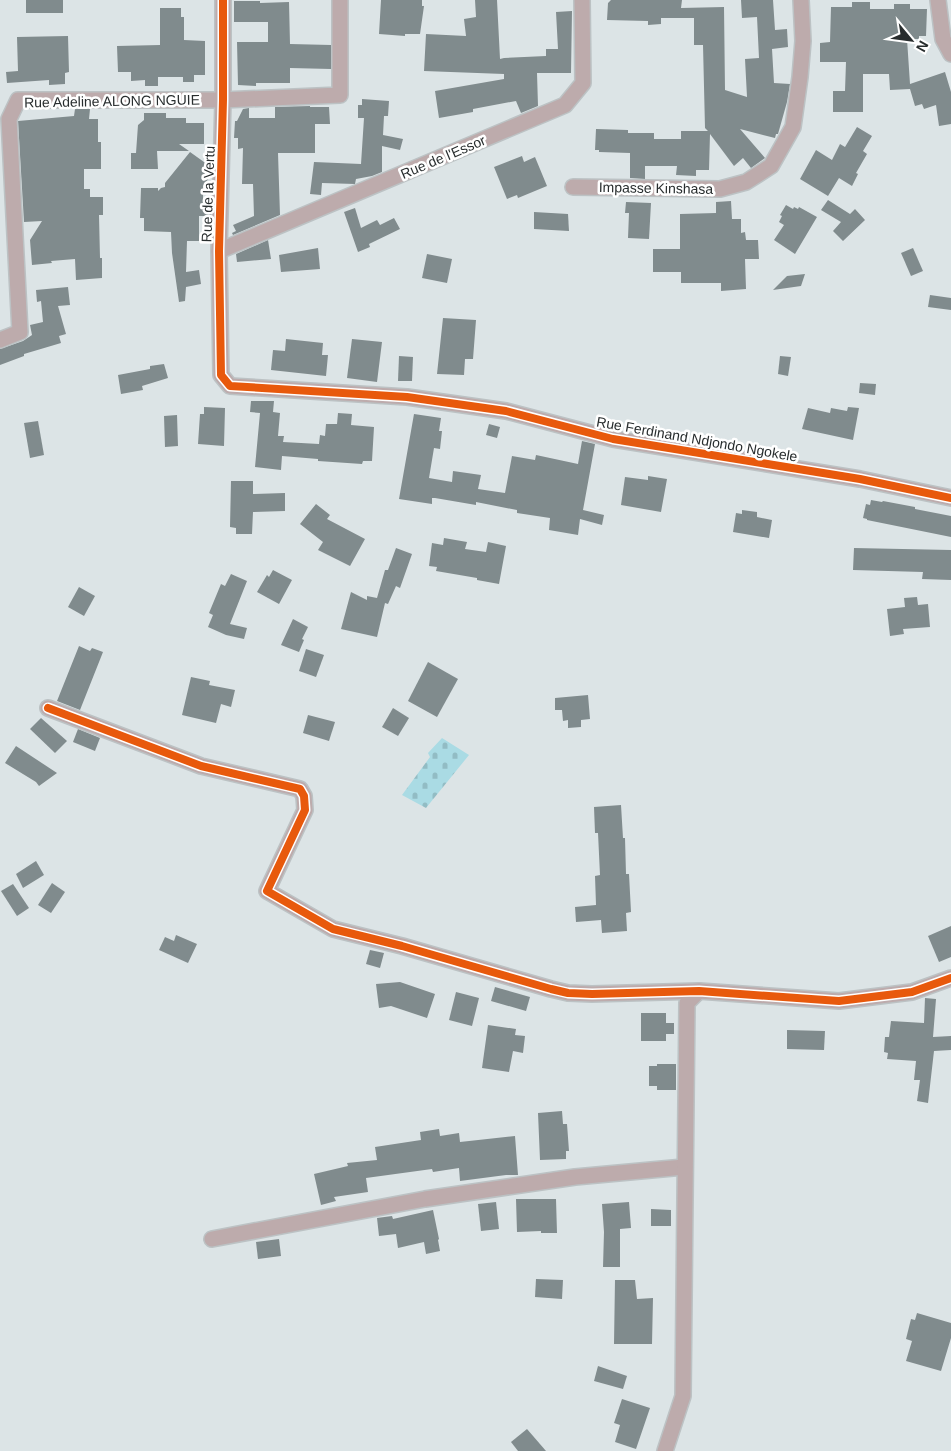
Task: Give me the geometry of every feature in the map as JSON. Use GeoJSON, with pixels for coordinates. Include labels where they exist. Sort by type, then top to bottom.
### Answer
{"type":"FeatureCollection","features":[{"type":"Feature","properties":{"kind":"street","name":"Rue de la Vertu"},"geometry":{"type":"LineString","coordinates":[[223,0],[223,100],[219,251],[221,376],[230,386]]}},
{"type":"Feature","properties":{"kind":"street","name":"Rue Adeline ALONG NGUIE"},"geometry":{"type":"LineString","coordinates":[[0,340],[20,332],[8,120],[18,100],[223,100],[340,96],[340,0]]}},
{"type":"Feature","properties":{"kind":"street","name":"Rue de l'Essor"},"geometry":{"type":"LineString","coordinates":[[219,251],[565,105],[583,83],[582,0]]}},
{"type":"Feature","properties":{"kind":"street","name":"Impasse Kinshasa"},"geometry":{"type":"LineString","coordinates":[[573,187],[720,189],[746,182],[771,166],[793,126],[802,50],[801,0]]}},
{"type":"Feature","properties":{"kind":"street"},"geometry":{"type":"LineString","coordinates":[[938,0],[943,39],[951,54]]}},
{"type":"Feature","properties":{"kind":"street","name":"Rue Ferdinand Ndjondo Ngokele"},"geometry":{"type":"LineString","coordinates":[[230,386],[407,396],[506,411],[613,439],[860,479],[951,498]]}},
{"type":"Feature","properties":{"kind":"street"},"geometry":{"type":"LineString","coordinates":[[48,708],[201,766],[300,789],[304,796],[305,810],[267,890],[333,929],[402,946],[568,993],[592,994],[699,990],[839,1001],[912,992],[951,978]]}},
{"type":"Feature","properties":{"kind":"street"},"geometry":{"type":"LineString","coordinates":[[665,1451],[683,1396],[687,1003],[699,990]]}},
{"type":"Feature","properties":{"kind":"street"},"geometry":{"type":"LineString","coordinates":[[212,1239],[425,1199],[575,1177],[684,1167]]}},
{"type":"Feature","properties":{"kind":"green space"},"geometry":{"type":"Polygon","coordinates":[[[442,738],[469,755],[426,808],[402,795],[430,757],[428,753],[442,738]]]}},
{"type":"Feature","properties":{"kind":"building"},"geometry":{"type":"Polygon","coordinates":[[[26,0],[63,0],[63,13],[26,13],[26,0]]]}},
{"type":"Feature","properties":{"kind":"building"},"geometry":{"type":"Polygon","coordinates":[[[381,0],[422,0],[422,6],[424,6],[420,34],[405,34],[405,36],[379,34],[381,0]]]}},
{"type":"Feature","properties":{"kind":"building"},"geometry":{"type":"Polygon","coordinates":[[[475,0],[497,0],[500,59],[546,56],[546,49],[558,49],[556,12],[572,11],[571,73],[537,73],[538,106],[521,113],[516,101],[439,118],[435,91],[504,79],[504,74],[424,71],[426,34],[466,36],[464,19],[476,17],[475,0]]]}},
{"type":"Feature","properties":{"kind":"building"},"geometry":{"type":"Polygon","coordinates":[[[611,0],[682,0],[681,8],[724,7],[725,90],[747,97],[745,59],[759,58],[757,17],[742,18],[741,0],[773,0],[775,30],[787,29],[788,47],[772,49],[774,83],[790,84],[787,102],[778,134],[776,134],[775,138],[740,129],[765,158],[751,168],[743,158],[734,166],[710,134],[709,170],[696,170],[696,176],[676,175],[677,166],[645,166],[645,179],[630,178],[630,153],[599,152],[599,150],[595,150],[596,129],[628,130],[628,133],[654,133],[654,139],[681,139],[681,131],[708,131],[705,128],[703,45],[694,45],[694,18],[661,18],[661,24],[648,25],[648,21],[607,20],[608,3],[611,0]]]}},
{"type":"Feature","properties":{"kind":"building"},"geometry":{"type":"Polygon","coordinates":[[[234,1],[260,1],[260,3],[289,2],[290,44],[331,45],[331,69],[290,68],[290,83],[256,83],[256,86],[238,85],[237,42],[268,42],[268,22],[234,22],[234,1]]]}},
{"type":"Feature","properties":{"kind":"building"},"geometry":{"type":"Polygon","coordinates":[[[852,2],[870,2],[870,9],[894,9],[894,4],[910,4],[910,9],[927,9],[926,36],[919,36],[919,39],[907,39],[910,84],[945,72],[951,92],[951,124],[939,126],[936,105],[924,109],[922,104],[915,106],[910,89],[890,90],[889,74],[863,74],[863,112],[833,112],[833,91],[845,91],[846,62],[820,62],[820,43],[830,42],[831,7],[852,7],[852,2]]]}},
{"type":"Feature","properties":{"kind":"building"},"geometry":{"type":"Polygon","coordinates":[[[160,8],[181,8],[181,17],[184,17],[184,40],[205,41],[205,75],[194,75],[194,82],[183,82],[183,77],[158,77],[158,86],[145,86],[145,80],[131,81],[131,72],[118,72],[117,46],[160,45],[160,8]]]}},
{"type":"Feature","properties":{"kind":"building"},"geometry":{"type":"Polygon","coordinates":[[[68,36],[69,72],[65,73],[65,84],[49,85],[49,80],[7,83],[6,72],[18,71],[17,37],[68,36]]]}},
{"type":"Feature","properties":{"kind":"building"},"geometry":{"type":"Polygon","coordinates":[[[362,99],[389,101],[388,116],[384,116],[383,135],[403,139],[400,150],[382,146],[382,172],[356,179],[355,184],[322,183],[321,195],[310,194],[314,162],[361,164],[364,118],[358,118],[358,105],[362,105],[362,99]]]}},
{"type":"Feature","properties":{"kind":"building"},"geometry":{"type":"Polygon","coordinates":[[[275,107],[329,107],[330,124],[315,124],[315,153],[278,153],[280,215],[233,235],[232,233],[236,231],[233,225],[254,216],[253,184],[242,184],[243,148],[238,149],[238,138],[234,138],[235,121],[237,121],[243,109],[249,108],[249,118],[275,118],[275,107]]]}},
{"type":"Feature","properties":{"kind":"building"},"geometry":{"type":"Polygon","coordinates":[[[75,109],[90,109],[89,119],[98,119],[98,142],[101,142],[101,169],[84,169],[84,189],[90,189],[90,197],[103,197],[103,215],[99,215],[102,278],[76,280],[75,259],[32,265],[30,240],[42,221],[24,222],[18,121],[74,116],[75,109]]]}},
{"type":"Feature","properties":{"kind":"building"},"geometry":{"type":"Polygon","coordinates":[[[144,113],[166,113],[166,118],[186,118],[186,123],[204,123],[204,144],[179,144],[189,151],[157,151],[158,169],[131,169],[131,153],[136,153],[138,125],[144,120],[144,113]]]}},
{"type":"Feature","properties":{"kind":"building"},"geometry":{"type":"Polygon","coordinates":[[[857,127],[872,136],[863,151],[867,154],[856,173],[858,174],[852,186],[839,178],[828,196],[800,179],[816,150],[832,160],[840,144],[845,147],[857,127]]]}},
{"type":"Feature","properties":{"kind":"building"},"geometry":{"type":"Polygon","coordinates":[[[190,152],[211,167],[205,176],[209,178],[203,186],[203,205],[211,205],[211,216],[199,216],[199,241],[187,241],[186,272],[199,270],[201,284],[186,287],[185,301],[179,302],[171,232],[144,231],[144,218],[140,218],[141,188],[158,188],[158,191],[165,187],[165,183],[190,152]]]}},
{"type":"Feature","properties":{"kind":"building"},"geometry":{"type":"Polygon","coordinates":[[[522,156],[524,162],[535,157],[547,186],[518,198],[517,195],[507,199],[494,167],[522,156]]]}},
{"type":"Feature","properties":{"kind":"building"},"geometry":{"type":"Polygon","coordinates":[[[828,200],[850,214],[855,209],[865,220],[843,241],[833,231],[841,222],[821,210],[828,200]]]}},
{"type":"Feature","properties":{"kind":"building"},"geometry":{"type":"Polygon","coordinates":[[[731,201],[732,219],[741,219],[741,233],[745,232],[746,240],[758,240],[759,259],[745,259],[746,289],[721,291],[721,283],[681,283],[681,272],[653,272],[653,249],[680,249],[680,214],[716,213],[716,202],[731,201]]]}},
{"type":"Feature","properties":{"kind":"building"},"geometry":{"type":"Polygon","coordinates":[[[626,202],[651,203],[649,239],[628,238],[629,213],[625,213],[626,202]]]}},
{"type":"Feature","properties":{"kind":"building"},"geometry":{"type":"Polygon","coordinates":[[[786,205],[793,209],[794,207],[798,209],[799,207],[817,217],[795,254],[774,240],[784,225],[779,222],[782,216],[780,215],[786,205]]]}},
{"type":"Feature","properties":{"kind":"building"},"geometry":{"type":"Polygon","coordinates":[[[355,208],[361,228],[377,220],[380,225],[394,218],[400,229],[369,244],[370,247],[358,252],[344,212],[355,208]]]}},
{"type":"Feature","properties":{"kind":"building"},"geometry":{"type":"Polygon","coordinates":[[[534,212],[568,214],[569,231],[534,229],[534,212]]]}},
{"type":"Feature","properties":{"kind":"building"},"geometry":{"type":"Polygon","coordinates":[[[268,240],[271,259],[237,262],[236,254],[268,240]]]}},
{"type":"Feature","properties":{"kind":"building"},"geometry":{"type":"Polygon","coordinates":[[[318,248],[320,269],[281,272],[279,255],[318,248]]]}},
{"type":"Feature","properties":{"kind":"building"},"geometry":{"type":"Polygon","coordinates":[[[913,248],[923,271],[911,276],[901,253],[913,248]]]}},
{"type":"Feature","properties":{"kind":"building"},"geometry":{"type":"Polygon","coordinates":[[[427,254],[452,259],[447,283],[422,278],[427,254]]]}},
{"type":"Feature","properties":{"kind":"building"},"geometry":{"type":"Polygon","coordinates":[[[805,274],[801,286],[773,290],[787,276],[805,274]]]}},
{"type":"Feature","properties":{"kind":"building"},"geometry":{"type":"Polygon","coordinates":[[[68,287],[70,305],[58,306],[66,334],[59,336],[61,343],[24,354],[24,356],[0,365],[0,349],[23,341],[32,335],[30,325],[43,322],[41,301],[37,302],[36,290],[68,287]]]}},
{"type":"Feature","properties":{"kind":"building"},"geometry":{"type":"Polygon","coordinates":[[[930,295],[951,298],[951,310],[928,307],[930,295]]]}},
{"type":"Feature","properties":{"kind":"building"},"geometry":{"type":"Polygon","coordinates":[[[443,318],[476,320],[473,359],[465,359],[464,375],[437,374],[443,318]]]}},
{"type":"Feature","properties":{"kind":"building"},"geometry":{"type":"Polygon","coordinates":[[[286,339],[323,343],[322,355],[328,355],[326,376],[271,370],[273,350],[285,351],[286,339]]]}},
{"type":"Feature","properties":{"kind":"building"},"geometry":{"type":"Polygon","coordinates":[[[352,339],[382,342],[377,382],[347,378],[352,339]]]}},
{"type":"Feature","properties":{"kind":"building"},"geometry":{"type":"Polygon","coordinates":[[[399,356],[413,357],[412,381],[398,381],[399,356]]]}},
{"type":"Feature","properties":{"kind":"building"},"geometry":{"type":"Polygon","coordinates":[[[780,356],[791,357],[788,376],[778,374],[780,356]]]}},
{"type":"Feature","properties":{"kind":"building"},"geometry":{"type":"Polygon","coordinates":[[[164,364],[168,378],[142,386],[143,390],[121,394],[118,375],[150,369],[150,366],[164,364]]]}},
{"type":"Feature","properties":{"kind":"building"},"geometry":{"type":"Polygon","coordinates":[[[860,383],[876,384],[875,395],[859,393],[860,383]]]}},
{"type":"Feature","properties":{"kind":"building"},"geometry":{"type":"Polygon","coordinates":[[[251,401],[274,401],[273,412],[280,413],[278,436],[284,436],[283,442],[319,444],[320,435],[325,436],[326,424],[337,424],[338,413],[352,414],[351,425],[374,427],[372,461],[363,461],[362,464],[282,456],[281,470],[255,467],[260,413],[250,412],[251,401]]]}},
{"type":"Feature","properties":{"kind":"building"},"geometry":{"type":"Polygon","coordinates":[[[204,407],[225,408],[224,446],[198,444],[200,414],[204,414],[204,407]]]}},
{"type":"Feature","properties":{"kind":"building"},"geometry":{"type":"Polygon","coordinates":[[[848,407],[859,408],[853,440],[802,429],[808,408],[830,413],[831,408],[847,411],[848,407]]]}},
{"type":"Feature","properties":{"kind":"building"},"geometry":{"type":"Polygon","coordinates":[[[414,414],[441,418],[439,431],[442,431],[440,449],[434,448],[429,478],[452,482],[453,471],[481,475],[478,489],[505,493],[512,456],[535,460],[536,455],[578,464],[582,441],[595,444],[583,510],[604,515],[602,525],[580,519],[578,535],[549,530],[550,518],[517,513],[517,510],[476,502],[476,505],[435,498],[432,498],[432,504],[399,499],[414,414]]]}},
{"type":"Feature","properties":{"kind":"building"},"geometry":{"type":"Polygon","coordinates":[[[177,415],[178,446],[165,447],[164,416],[177,415]]]}},
{"type":"Feature","properties":{"kind":"building"},"geometry":{"type":"Polygon","coordinates":[[[38,421],[44,455],[30,458],[24,423],[38,421]]]}},
{"type":"Feature","properties":{"kind":"building"},"geometry":{"type":"Polygon","coordinates":[[[489,424],[500,427],[497,438],[486,435],[489,424]]]}},
{"type":"Feature","properties":{"kind":"building"},"geometry":{"type":"Polygon","coordinates":[[[648,476],[667,479],[661,512],[621,505],[625,477],[648,480],[648,476]]]}},
{"type":"Feature","properties":{"kind":"building"},"geometry":{"type":"Polygon","coordinates":[[[231,481],[253,481],[253,494],[285,493],[285,511],[253,512],[252,534],[236,534],[236,528],[230,527],[231,481]]]}},
{"type":"Feature","properties":{"kind":"building"},"geometry":{"type":"Polygon","coordinates":[[[871,500],[915,507],[915,509],[951,516],[951,537],[867,520],[863,518],[866,504],[870,505],[871,500]]]}},
{"type":"Feature","properties":{"kind":"building"},"geometry":{"type":"Polygon","coordinates":[[[316,504],[330,515],[327,519],[365,539],[350,566],[318,550],[323,542],[300,524],[316,504]]]}},
{"type":"Feature","properties":{"kind":"building"},"geometry":{"type":"Polygon","coordinates":[[[742,510],[757,512],[757,517],[772,520],[769,538],[733,532],[736,513],[742,514],[742,510]]]}},
{"type":"Feature","properties":{"kind":"building"},"geometry":{"type":"Polygon","coordinates":[[[444,538],[467,542],[465,549],[486,552],[488,542],[506,546],[499,584],[436,571],[437,567],[429,566],[432,543],[443,545],[444,538]]]}},
{"type":"Feature","properties":{"kind":"building"},"geometry":{"type":"Polygon","coordinates":[[[396,548],[412,554],[400,588],[396,586],[388,604],[385,603],[377,637],[341,629],[351,592],[367,600],[367,596],[377,598],[385,570],[388,570],[396,548]]]}},
{"type":"Feature","properties":{"kind":"building"},"geometry":{"type":"Polygon","coordinates":[[[854,548],[951,550],[951,580],[922,579],[923,572],[853,570],[854,548]]]}},
{"type":"Feature","properties":{"kind":"building"},"geometry":{"type":"Polygon","coordinates":[[[273,570],[292,580],[279,604],[257,592],[267,575],[269,577],[273,570]]]}},
{"type":"Feature","properties":{"kind":"building"},"geometry":{"type":"Polygon","coordinates":[[[231,574],[247,581],[230,624],[247,628],[244,639],[226,635],[208,627],[213,615],[209,613],[221,584],[225,586],[231,574]]]}},
{"type":"Feature","properties":{"kind":"building"},"geometry":{"type":"Polygon","coordinates":[[[79,587],[95,596],[84,616],[68,607],[79,587]]]}},
{"type":"Feature","properties":{"kind":"building"},"geometry":{"type":"Polygon","coordinates":[[[917,597],[918,605],[928,604],[930,627],[903,629],[904,634],[890,636],[887,609],[905,607],[904,598],[917,597]]]}},
{"type":"Feature","properties":{"kind":"building"},"geometry":{"type":"Polygon","coordinates":[[[293,619],[308,627],[302,639],[304,640],[299,652],[281,645],[293,619]]]}},
{"type":"Feature","properties":{"kind":"building"},"geometry":{"type":"Polygon","coordinates":[[[79,646],[90,651],[92,648],[103,652],[80,710],[57,701],[79,646]]]}},
{"type":"Feature","properties":{"kind":"building"},"geometry":{"type":"Polygon","coordinates":[[[306,649],[324,655],[316,677],[299,671],[306,649]]]}},
{"type":"Feature","properties":{"kind":"building"},"geometry":{"type":"Polygon","coordinates":[[[428,662],[458,679],[437,717],[408,701],[428,662]]]}},
{"type":"Feature","properties":{"kind":"building"},"geometry":{"type":"Polygon","coordinates":[[[191,677],[210,681],[209,685],[235,690],[231,707],[221,704],[216,723],[182,715],[191,677]]]}},
{"type":"Feature","properties":{"kind":"building"},"geometry":{"type":"Polygon","coordinates":[[[588,695],[590,719],[581,720],[581,727],[568,728],[568,720],[563,721],[562,710],[555,710],[555,698],[588,695]]]}},
{"type":"Feature","properties":{"kind":"building"},"geometry":{"type":"Polygon","coordinates":[[[393,708],[409,718],[398,736],[382,727],[393,708]]]}},
{"type":"Feature","properties":{"kind":"building"},"geometry":{"type":"Polygon","coordinates":[[[308,715],[335,722],[329,741],[303,733],[308,715]]]}},
{"type":"Feature","properties":{"kind":"building"},"geometry":{"type":"Polygon","coordinates":[[[41,718],[67,741],[55,753],[30,729],[41,718]]]}},
{"type":"Feature","properties":{"kind":"building"},"geometry":{"type":"Polygon","coordinates":[[[78,729],[100,738],[95,751],[73,742],[78,729]]]}},
{"type":"Feature","properties":{"kind":"building"},"geometry":{"type":"Polygon","coordinates":[[[16,746],[57,773],[39,786],[36,782],[5,763],[16,746]]]}},
{"type":"Feature","properties":{"kind":"building"},"geometry":{"type":"Polygon","coordinates":[[[621,805],[623,838],[625,838],[626,874],[629,874],[631,912],[626,913],[627,931],[602,933],[601,920],[576,922],[575,907],[596,905],[595,876],[600,875],[598,833],[595,833],[594,807],[621,805]]]}},
{"type":"Feature","properties":{"kind":"building"},"geometry":{"type":"Polygon","coordinates":[[[36,861],[44,875],[23,888],[16,874],[36,861]]]}},
{"type":"Feature","properties":{"kind":"building"},"geometry":{"type":"Polygon","coordinates":[[[52,883],[65,892],[51,913],[38,905],[52,883]]]}},
{"type":"Feature","properties":{"kind":"building"},"geometry":{"type":"Polygon","coordinates":[[[13,884],[29,908],[17,916],[1,891],[13,884]]]}},
{"type":"Feature","properties":{"kind":"building"},"geometry":{"type":"Polygon","coordinates":[[[951,926],[951,957],[939,962],[928,936],[951,926]]]}},
{"type":"Feature","properties":{"kind":"building"},"geometry":{"type":"Polygon","coordinates":[[[176,935],[197,944],[188,963],[159,950],[165,937],[174,941],[176,935]]]}},
{"type":"Feature","properties":{"kind":"building"},"geometry":{"type":"Polygon","coordinates":[[[370,950],[384,953],[380,968],[366,964],[370,950]]]}},
{"type":"Feature","properties":{"kind":"building"},"geometry":{"type":"Polygon","coordinates":[[[400,982],[435,994],[427,1018],[391,1006],[379,1008],[376,984],[400,982]]]}},
{"type":"Feature","properties":{"kind":"building"},"geometry":{"type":"Polygon","coordinates":[[[495,987],[530,997],[526,1011],[491,1001],[495,987]]]}},
{"type":"Feature","properties":{"kind":"building"},"geometry":{"type":"Polygon","coordinates":[[[456,992],[479,998],[472,1026],[449,1020],[456,992]]]}},
{"type":"Feature","properties":{"kind":"building"},"geometry":{"type":"Polygon","coordinates":[[[925,998],[936,999],[933,1037],[951,1036],[951,1050],[934,1051],[928,1103],[917,1101],[920,1080],[914,1080],[916,1061],[887,1059],[888,1053],[884,1052],[885,1037],[889,1037],[891,1021],[924,1023],[925,998]]]}},
{"type":"Feature","properties":{"kind":"building"},"geometry":{"type":"Polygon","coordinates":[[[641,1013],[666,1013],[666,1023],[674,1023],[674,1034],[666,1034],[666,1041],[641,1041],[641,1013]]]}},
{"type":"Feature","properties":{"kind":"building"},"geometry":{"type":"Polygon","coordinates":[[[488,1025],[516,1029],[515,1035],[525,1036],[523,1053],[513,1051],[509,1072],[482,1068],[488,1025]]]}},
{"type":"Feature","properties":{"kind":"building"},"geometry":{"type":"Polygon","coordinates":[[[787,1030],[825,1031],[824,1050],[787,1049],[787,1030]]]}},
{"type":"Feature","properties":{"kind":"building"},"geometry":{"type":"Polygon","coordinates":[[[657,1064],[676,1064],[676,1090],[657,1090],[657,1086],[649,1086],[649,1066],[657,1066],[657,1064]]]}},
{"type":"Feature","properties":{"kind":"building"},"geometry":{"type":"Polygon","coordinates":[[[562,1111],[563,1124],[567,1124],[569,1151],[566,1151],[566,1159],[540,1160],[538,1113],[562,1111]]]}},
{"type":"Feature","properties":{"kind":"building"},"geometry":{"type":"Polygon","coordinates":[[[439,1129],[440,1136],[459,1133],[460,1142],[515,1136],[518,1175],[460,1181],[459,1168],[433,1172],[432,1169],[366,1178],[368,1192],[334,1197],[336,1201],[321,1205],[314,1174],[348,1166],[347,1163],[377,1160],[375,1147],[421,1140],[420,1132],[439,1129]]]}},
{"type":"Feature","properties":{"kind":"building"},"geometry":{"type":"Polygon","coordinates":[[[516,1199],[556,1199],[557,1233],[541,1233],[541,1231],[517,1232],[516,1199]]]}},
{"type":"Feature","properties":{"kind":"building"},"geometry":{"type":"Polygon","coordinates":[[[496,1202],[499,1229],[481,1231],[478,1204],[496,1202]]]}},
{"type":"Feature","properties":{"kind":"building"},"geometry":{"type":"Polygon","coordinates":[[[629,1202],[631,1228],[620,1229],[620,1267],[603,1267],[604,1232],[602,1204],[629,1202]]]}},
{"type":"Feature","properties":{"kind":"building"},"geometry":{"type":"Polygon","coordinates":[[[651,1209],[671,1210],[671,1226],[651,1226],[651,1209]]]}},
{"type":"Feature","properties":{"kind":"building"},"geometry":{"type":"Polygon","coordinates":[[[433,1210],[440,1251],[426,1254],[424,1242],[398,1248],[396,1234],[379,1236],[377,1218],[392,1216],[393,1219],[433,1210]]]}},
{"type":"Feature","properties":{"kind":"building"},"geometry":{"type":"Polygon","coordinates":[[[279,1239],[281,1256],[258,1259],[256,1242],[279,1239]]]}},
{"type":"Feature","properties":{"kind":"building"},"geometry":{"type":"Polygon","coordinates":[[[536,1279],[563,1280],[562,1299],[535,1297],[536,1279]]]}},
{"type":"Feature","properties":{"kind":"building"},"geometry":{"type":"Polygon","coordinates":[[[615,1280],[635,1280],[637,1299],[653,1298],[652,1344],[614,1344],[615,1280]]]}},
{"type":"Feature","properties":{"kind":"building"},"geometry":{"type":"Polygon","coordinates":[[[917,1313],[951,1323],[951,1338],[941,1371],[906,1361],[912,1341],[906,1339],[911,1319],[915,1320],[917,1313]]]}},
{"type":"Feature","properties":{"kind":"building"},"geometry":{"type":"Polygon","coordinates":[[[598,1366],[627,1376],[623,1389],[594,1381],[598,1366]]]}},
{"type":"Feature","properties":{"kind":"building"},"geometry":{"type":"Polygon","coordinates":[[[622,1399],[650,1408],[636,1449],[615,1442],[620,1425],[614,1423],[622,1399]]]}},
{"type":"Feature","properties":{"kind":"building"},"geometry":{"type":"Polygon","coordinates":[[[527,1429],[546,1451],[518,1451],[511,1442],[527,1429]]]}},
{"type":"Feature","properties":{"kind":"cycle path"},"geometry":{"type":"LineString","coordinates":[[223,0],[223,100],[219,251],[221,375],[230,386],[407,397],[506,411],[613,439],[860,479],[951,498]]}},
{"type":"Feature","properties":{"kind":"cycle path"},"geometry":{"type":"LineString","coordinates":[[48,708],[201,766],[300,789],[304,796],[305,810],[267,891],[333,929],[402,946],[568,993],[699,991],[839,1001],[912,992],[951,978]]}}]}
